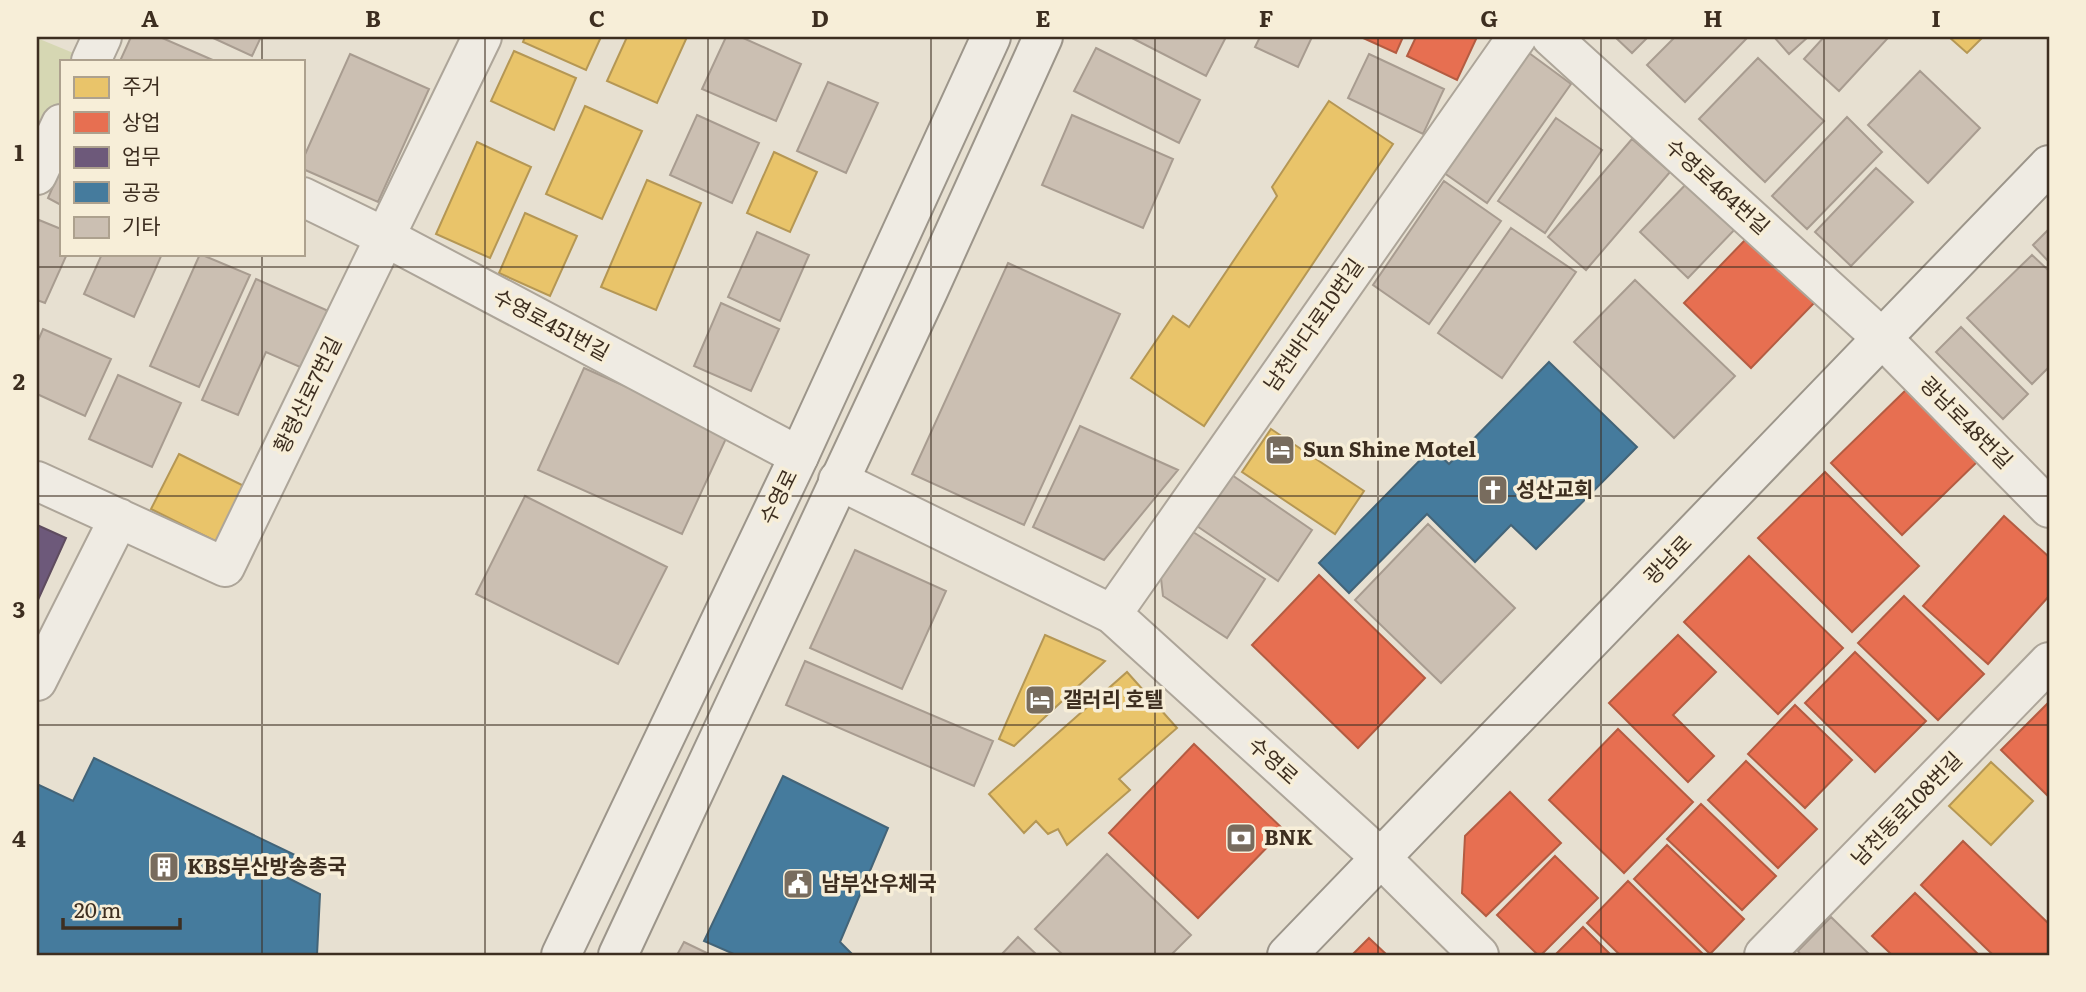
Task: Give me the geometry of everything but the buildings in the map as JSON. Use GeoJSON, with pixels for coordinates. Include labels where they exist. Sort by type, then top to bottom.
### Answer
{"type":"FeatureCollection","features":[{"type":"Feature","properties":{"kind":"street"},"geometry":{"type":"LineString","coordinates":[[92,60],[103,37]]}},
{"type":"Feature","properties":{"kind":"street","name":"황령산로7번길"},"geometry":{"type":"LineString","coordinates":[[37,481],[225,567],[482,37]]}},
{"type":"Feature","properties":{"kind":"street","name":"수영로"},"geometry":{"type":"LineString","coordinates":[[561,955],[799,456],[991,37]]}},
{"type":"Feature","properties":{"kind":"street"},"geometry":{"type":"LineString","coordinates":[[618,955],[1044,37]]}},
{"type":"Feature","properties":{"kind":"street","name":"남천바다로10번길"},"geometry":{"type":"LineString","coordinates":[[1112,614],[1517,37]]}},
{"type":"Feature","properties":{"kind":"street","name":"수영로464번길"},"geometry":{"type":"LineString","coordinates":[[1551,37],[1882,338]]}},
{"type":"Feature","properties":{"kind":"street"},"geometry":{"type":"LineString","coordinates":[[37,175],[60,126]]}},
{"type":"Feature","properties":{"kind":"street","name":"광남로"},"geometry":{"type":"LineString","coordinates":[[1287,955],[2049,165]]}},
{"type":"Feature","properties":{"kind":"street","name":"수영로451번길"},"geometry":{"type":"LineString","coordinates":[[304,197],[385,237],[799,456]]}},
{"type":"Feature","properties":{"kind":"street","name":"광남로48번길"},"geometry":{"type":"LineString","coordinates":[[1882,338],[2049,508]]}},
{"type":"Feature","properties":{"kind":"street","name":"수영로"},"geometry":{"type":"LineString","coordinates":[[838,480],[1112,614],[1381,858],[1479,955]]}},
{"type":"Feature","properties":{"kind":"street"},"geometry":{"type":"LineString","coordinates":[[37,681],[119,518]]}},
{"type":"Feature","properties":{"kind":"street","name":"남천동로108번길"},"geometry":{"type":"LineString","coordinates":[[1764,955],[2049,662]]}},
{"type":"Feature","properties":{"kind":"green space"},"geometry":{"type":"Polygon","coordinates":[[[37,38],[83,57],[82,60],[60,60],[60,106],[37,156],[37,38]]]}},
{"type":"Feature","properties":{"kind":"place","name":"Sun Shine Motel"},"geometry":{"type":"Point","coordinates":[1280,450]}},
{"type":"Feature","properties":{"kind":"place","name":"성산교회"},"geometry":{"type":"Point","coordinates":[1493,490]}},
{"type":"Feature","properties":{"kind":"place","name":"갤러리 호텔"},"geometry":{"type":"Point","coordinates":[1040,700]}},
{"type":"Feature","properties":{"kind":"place","name":"BNK"},"geometry":{"type":"Point","coordinates":[1241,838]}},
{"type":"Feature","properties":{"kind":"place","name":"KBS부산방송총국"},"geometry":{"type":"Point","coordinates":[164,867]}},
{"type":"Feature","properties":{"kind":"place","name":"남부산우체국"},"geometry":{"type":"Point","coordinates":[798,884]}}]}
